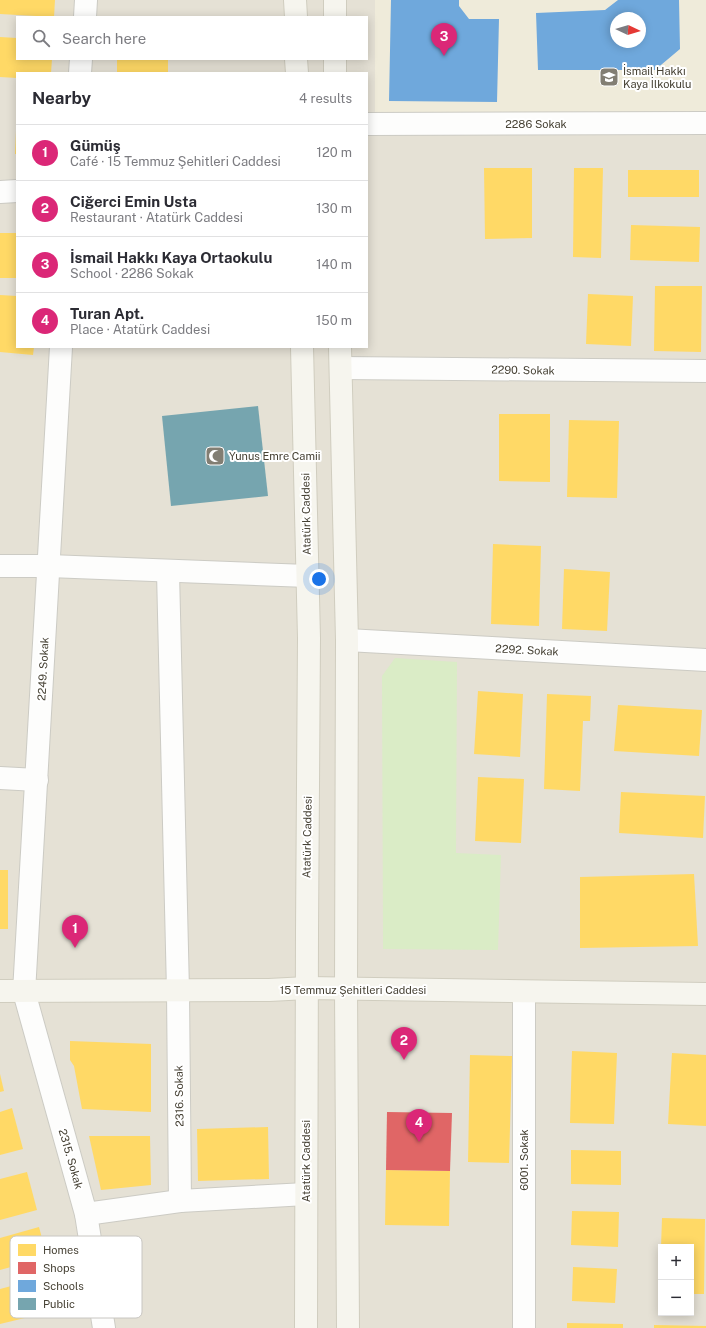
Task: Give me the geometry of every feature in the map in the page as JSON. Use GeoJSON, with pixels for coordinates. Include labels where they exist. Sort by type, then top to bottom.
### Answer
{"type":"FeatureCollection","features":[{"type":"Feature","properties":{"kind":"main road"},"geometry":{"type":"LineString","coordinates":[[296,0],[296,16]]}},
{"type":"Feature","properties":{"kind":"main road"},"geometry":{"type":"LineString","coordinates":[[335,0],[335,16]]}},
{"type":"Feature","properties":{"kind":"main road"},"geometry":{"type":"LineString","coordinates":[[296,60],[297,72]]}},
{"type":"Feature","properties":{"kind":"main road"},"geometry":{"type":"LineString","coordinates":[[335,60],[335,72]]}},
{"type":"Feature","properties":{"kind":"main road","name":"Atatürk Caddesi"},"geometry":{"type":"LineString","coordinates":[[302,348],[309,638],[306,932],[306,1328]]}},
{"type":"Feature","properties":{"kind":"main road"},"geometry":{"type":"LineString","coordinates":[[341,357],[347,640],[346,989],[348,1328]]}},
{"type":"Feature","properties":{"kind":"main road","name":"15 Temmuz Şehitleri Caddesi"},"geometry":{"type":"LineString","coordinates":[[0,991],[24,992],[307,988],[706,994]]}},
{"type":"Feature","properties":{"kind":"street"},"geometry":{"type":"LineString","coordinates":[[85,16],[86,0]]}},
{"type":"Feature","properties":{"kind":"street"},"geometry":{"type":"LineString","coordinates":[[80,72],[81,60]]}},
{"type":"Feature","properties":{"kind":"street","name":"2286 Sokak"},"geometry":{"type":"LineString","coordinates":[[368,124],[706,123]]}},
{"type":"Feature","properties":{"kind":"street"},"geometry":{"type":"LineString","coordinates":[[0,192],[16,191]]}},
{"type":"Feature","properties":{"kind":"street","name":"2249. Sokak"},"geometry":{"type":"LineString","coordinates":[[24,992],[61,348]]}},
{"type":"Feature","properties":{"kind":"street","name":"2290. Sokak"},"geometry":{"type":"LineString","coordinates":[[341,357],[706,372]]}},
{"type":"Feature","properties":{"kind":"street"},"geometry":{"type":"LineString","coordinates":[[0,566],[49,566],[168,572],[308,576]]}},
{"type":"Feature","properties":{"kind":"street","name":"2316. Sokak"},"geometry":{"type":"LineString","coordinates":[[168,572],[178,990],[180,1201]]}},
{"type":"Feature","properties":{"kind":"street","name":"2292. Sokak"},"geometry":{"type":"LineString","coordinates":[[347,640],[706,660]]}},
{"type":"Feature","properties":{"kind":"street"},"geometry":{"type":"LineString","coordinates":[[0,778],[37,780]]}},
{"type":"Feature","properties":{"kind":"street","name":"2315. Sokak"},"geometry":{"type":"LineString","coordinates":[[24,992],[86,1214],[89,1236]]}},
{"type":"Feature","properties":{"kind":"street","name":"6001. Sokak"},"geometry":{"type":"LineString","coordinates":[[524,992],[524,1328]]}},
{"type":"Feature","properties":{"kind":"street"},"geometry":{"type":"LineString","coordinates":[[86,1214],[180,1201],[306,1194]]}},
{"type":"Feature","properties":{"kind":"street","name":"2315. Sokak"},"geometry":{"type":"LineString","coordinates":[[102,1318],[104,1328]]}},
{"type":"Feature","properties":{"kind":"shaded area"},"geometry":{"type":"Polygon","coordinates":[[[0,0],[706,0],[706,1328],[0,1328],[0,0]]]}},
{"type":"Feature","properties":{"kind":"shaded area"},"geometry":{"type":"Polygon","coordinates":[[[375,0],[706,0],[706,115],[513,112],[375,112],[375,0]]]}},
{"type":"Feature","properties":{"kind":"green space"},"geometry":{"type":"Polygon","coordinates":[[[395,658],[457,662],[456,853],[501,855],[498,950],[383,949],[382,676],[395,658]]]}},
{"type":"Feature","properties":{"kind":"building: Homes"},"geometry":{"type":"Polygon","coordinates":[[[0,0],[55,0],[54,16],[0,14],[0,0]]]}},
{"type":"Feature","properties":{"kind":"building: Homes"},"geometry":{"type":"Polygon","coordinates":[[[0,37],[16,38],[16,60],[52,60],[51,72],[16,72],[16,78],[0,77],[0,37]]]}},
{"type":"Feature","properties":{"kind":"building: Homes"},"geometry":{"type":"Polygon","coordinates":[[[117,60],[168,60],[168,72],[117,72],[117,60]]]}},
{"type":"Feature","properties":{"kind":"building: Homes"},"geometry":{"type":"Polygon","coordinates":[[[16,131],[16,154],[15,154],[16,131]]]}},
{"type":"Feature","properties":{"kind":"building: Homes"},"geometry":{"type":"Polygon","coordinates":[[[484,168],[532,168],[532,238],[485,239],[484,168]]]}},
{"type":"Feature","properties":{"kind":"building: Homes"},"geometry":{"type":"Polygon","coordinates":[[[574,168],[603,168],[601,258],[573,257],[574,168]]]}},
{"type":"Feature","properties":{"kind":"building: Homes"},"geometry":{"type":"Polygon","coordinates":[[[628,170],[699,170],[699,197],[628,197],[628,170]]]}},
{"type":"Feature","properties":{"kind":"building: Homes"},"geometry":{"type":"Polygon","coordinates":[[[631,225],[700,227],[699,262],[630,260],[631,225]]]}},
{"type":"Feature","properties":{"kind":"building: Homes"},"geometry":{"type":"Polygon","coordinates":[[[0,233],[16,233],[16,278],[0,278],[0,233]]]}},
{"type":"Feature","properties":{"kind":"building: Homes"},"geometry":{"type":"Polygon","coordinates":[[[655,286],[702,286],[701,352],[654,351],[655,286]]]}},
{"type":"Feature","properties":{"kind":"building: Homes"},"geometry":{"type":"Polygon","coordinates":[[[588,294],[633,296],[631,346],[586,344],[588,294]]]}},
{"type":"Feature","properties":{"kind":"building: Homes"},"geometry":{"type":"Polygon","coordinates":[[[0,295],[16,296],[16,348],[34,348],[33,355],[0,352],[0,295]]]}},
{"type":"Feature","properties":{"kind":"building: Homes"},"geometry":{"type":"Polygon","coordinates":[[[499,414],[550,414],[550,482],[499,481],[499,414]]]}},
{"type":"Feature","properties":{"kind":"building: Homes"},"geometry":{"type":"Polygon","coordinates":[[[569,420],[619,421],[617,498],[567,497],[569,420]]]}},
{"type":"Feature","properties":{"kind":"building: Homes"},"geometry":{"type":"Polygon","coordinates":[[[493,544],[541,546],[539,626],[491,624],[493,544]]]}},
{"type":"Feature","properties":{"kind":"building: Homes"},"geometry":{"type":"Polygon","coordinates":[[[564,569],[610,572],[607,631],[562,629],[564,569]]]}},
{"type":"Feature","properties":{"kind":"building: Homes"},"geometry":{"type":"Polygon","coordinates":[[[478,691],[523,694],[520,757],[474,754],[478,691]]]}},
{"type":"Feature","properties":{"kind":"building: Homes"},"geometry":{"type":"Polygon","coordinates":[[[547,694],[591,696],[590,721],[583,721],[580,791],[544,789],[547,694]]]}},
{"type":"Feature","properties":{"kind":"building: Homes"},"geometry":{"type":"Polygon","coordinates":[[[618,705],[702,710],[699,756],[614,751],[618,705]]]}},
{"type":"Feature","properties":{"kind":"building: Homes"},"geometry":{"type":"Polygon","coordinates":[[[478,777],[524,779],[521,843],[475,841],[478,777]]]}},
{"type":"Feature","properties":{"kind":"building: Homes"},"geometry":{"type":"Polygon","coordinates":[[[621,792],[705,796],[703,838],[619,833],[621,792]]]}},
{"type":"Feature","properties":{"kind":"building: Homes"},"geometry":{"type":"Polygon","coordinates":[[[0,870],[8,870],[8,929],[0,929],[0,870]]]}},
{"type":"Feature","properties":{"kind":"building: Homes"},"geometry":{"type":"Polygon","coordinates":[[[694,874],[698,946],[580,948],[580,877],[694,874]]]}},
{"type":"Feature","properties":{"kind":"building: Homes"},"geometry":{"type":"Polygon","coordinates":[[[70,1041],[151,1044],[151,1112],[82,1109],[74,1066],[70,1060],[70,1041]]]}},
{"type":"Feature","properties":{"kind":"building: Homes"},"geometry":{"type":"Polygon","coordinates":[[[572,1051],[617,1053],[614,1124],[570,1123],[572,1051]]]}},
{"type":"Feature","properties":{"kind":"building: Homes"},"geometry":{"type":"Polygon","coordinates":[[[672,1053],[706,1055],[706,1126],[668,1124],[672,1053]]]}},
{"type":"Feature","properties":{"kind":"building: Homes"},"geometry":{"type":"Polygon","coordinates":[[[470,1055],[512,1056],[509,1163],[468,1162],[470,1055]]]}},
{"type":"Feature","properties":{"kind":"building: Homes"},"geometry":{"type":"Polygon","coordinates":[[[0,1074],[4,1091],[0,1092],[0,1074]]]}},
{"type":"Feature","properties":{"kind":"building: Homes"},"geometry":{"type":"Polygon","coordinates":[[[12,1108],[23,1149],[0,1155],[0,1112],[12,1108]]]}},
{"type":"Feature","properties":{"kind":"building: Homes"},"geometry":{"type":"Polygon","coordinates":[[[268,1127],[269,1179],[198,1181],[197,1129],[268,1127]]]}},
{"type":"Feature","properties":{"kind":"building: Homes"},"geometry":{"type":"Polygon","coordinates":[[[89,1136],[150,1136],[151,1185],[101,1190],[89,1136]]]}},
{"type":"Feature","properties":{"kind":"building: Homes"},"geometry":{"type":"Polygon","coordinates":[[[571,1150],[621,1151],[621,1185],[571,1184],[571,1150]]]}},
{"type":"Feature","properties":{"kind":"building: Homes"},"geometry":{"type":"Polygon","coordinates":[[[386,1170],[450,1171],[449,1226],[385,1225],[386,1170]]]}},
{"type":"Feature","properties":{"kind":"building: Homes"},"geometry":{"type":"Polygon","coordinates":[[[27,1172],[37,1210],[0,1220],[0,1179],[27,1172]]]}},
{"type":"Feature","properties":{"kind":"building: Homes"},"geometry":{"type":"Polygon","coordinates":[[[572,1211],[619,1212],[618,1247],[571,1245],[572,1211]]]}},
{"type":"Feature","properties":{"kind":"building: Homes"},"geometry":{"type":"Polygon","coordinates":[[[662,1218],[705,1219],[704,1294],[694,1294],[694,1244],[661,1244],[662,1218]]]}},
{"type":"Feature","properties":{"kind":"building: Homes"},"geometry":{"type":"Polygon","coordinates":[[[39,1227],[41,1236],[10,1236],[10,1267],[0,1270],[0,1238],[39,1227]]]}},
{"type":"Feature","properties":{"kind":"building: Homes"},"geometry":{"type":"Polygon","coordinates":[[[573,1267],[617,1269],[615,1303],[572,1301],[573,1267]]]}},
{"type":"Feature","properties":{"kind":"building: Homes"},"geometry":{"type":"Polygon","coordinates":[[[10,1286],[10,1318],[25,1318],[0,1324],[0,1289],[10,1286]]]}},
{"type":"Feature","properties":{"kind":"building: Homes"},"geometry":{"type":"Polygon","coordinates":[[[567,1323],[623,1324],[623,1328],[567,1328],[567,1323]]]}},
{"type":"Feature","properties":{"kind":"building: Homes"},"geometry":{"type":"Polygon","coordinates":[[[654,1325],[706,1326],[706,1328],[654,1328],[654,1325]]]}},
{"type":"Feature","properties":{"kind":"building: Shops"},"geometry":{"type":"Polygon","coordinates":[[[387,1112],[452,1113],[450,1171],[386,1170],[387,1112]]]}},
{"type":"Feature","properties":{"kind":"building: Schools"},"geometry":{"type":"Polygon","coordinates":[[[391,0],[459,0],[459,6],[469,19],[499,19],[497,102],[389,101],[391,0]]]}},
{"type":"Feature","properties":{"kind":"building: Schools"},"geometry":{"type":"Polygon","coordinates":[[[618,0],[679,0],[680,49],[655,70],[538,70],[536,13],[605,10],[618,0]]]}},
{"type":"Feature","properties":{"kind":"building: Public","name":"Yunus Emre Camii"},"geometry":{"type":"Polygon","coordinates":[[[258,406],[268,496],[171,506],[162,416],[258,406]]]}},
{"type":"Feature","properties":{"kind":"place","name":"İsmail Hakkı Kaya Ortaokulu"},"geometry":{"type":"Point","coordinates":[444,56]}},
{"type":"Feature","properties":{"kind":"place","name":"İsmail Hakkı Kaya İlkokulu"},"geometry":{"type":"Point","coordinates":[609,77]}},
{"type":"Feature","properties":{"kind":"place","name":"Yunus Emre Camii"},"geometry":{"type":"Point","coordinates":[215,456]}},
{"type":"Feature","properties":{"kind":"place","name":"Gümüş"},"geometry":{"type":"Point","coordinates":[75,948]}},
{"type":"Feature","properties":{"kind":"place","name":"Ciğerci Emin Usta"},"geometry":{"type":"Point","coordinates":[404,1060]}},
{"type":"Feature","properties":{"kind":"place","name":"Turan Apt."},"geometry":{"type":"Point","coordinates":[419,1142]}}]}
